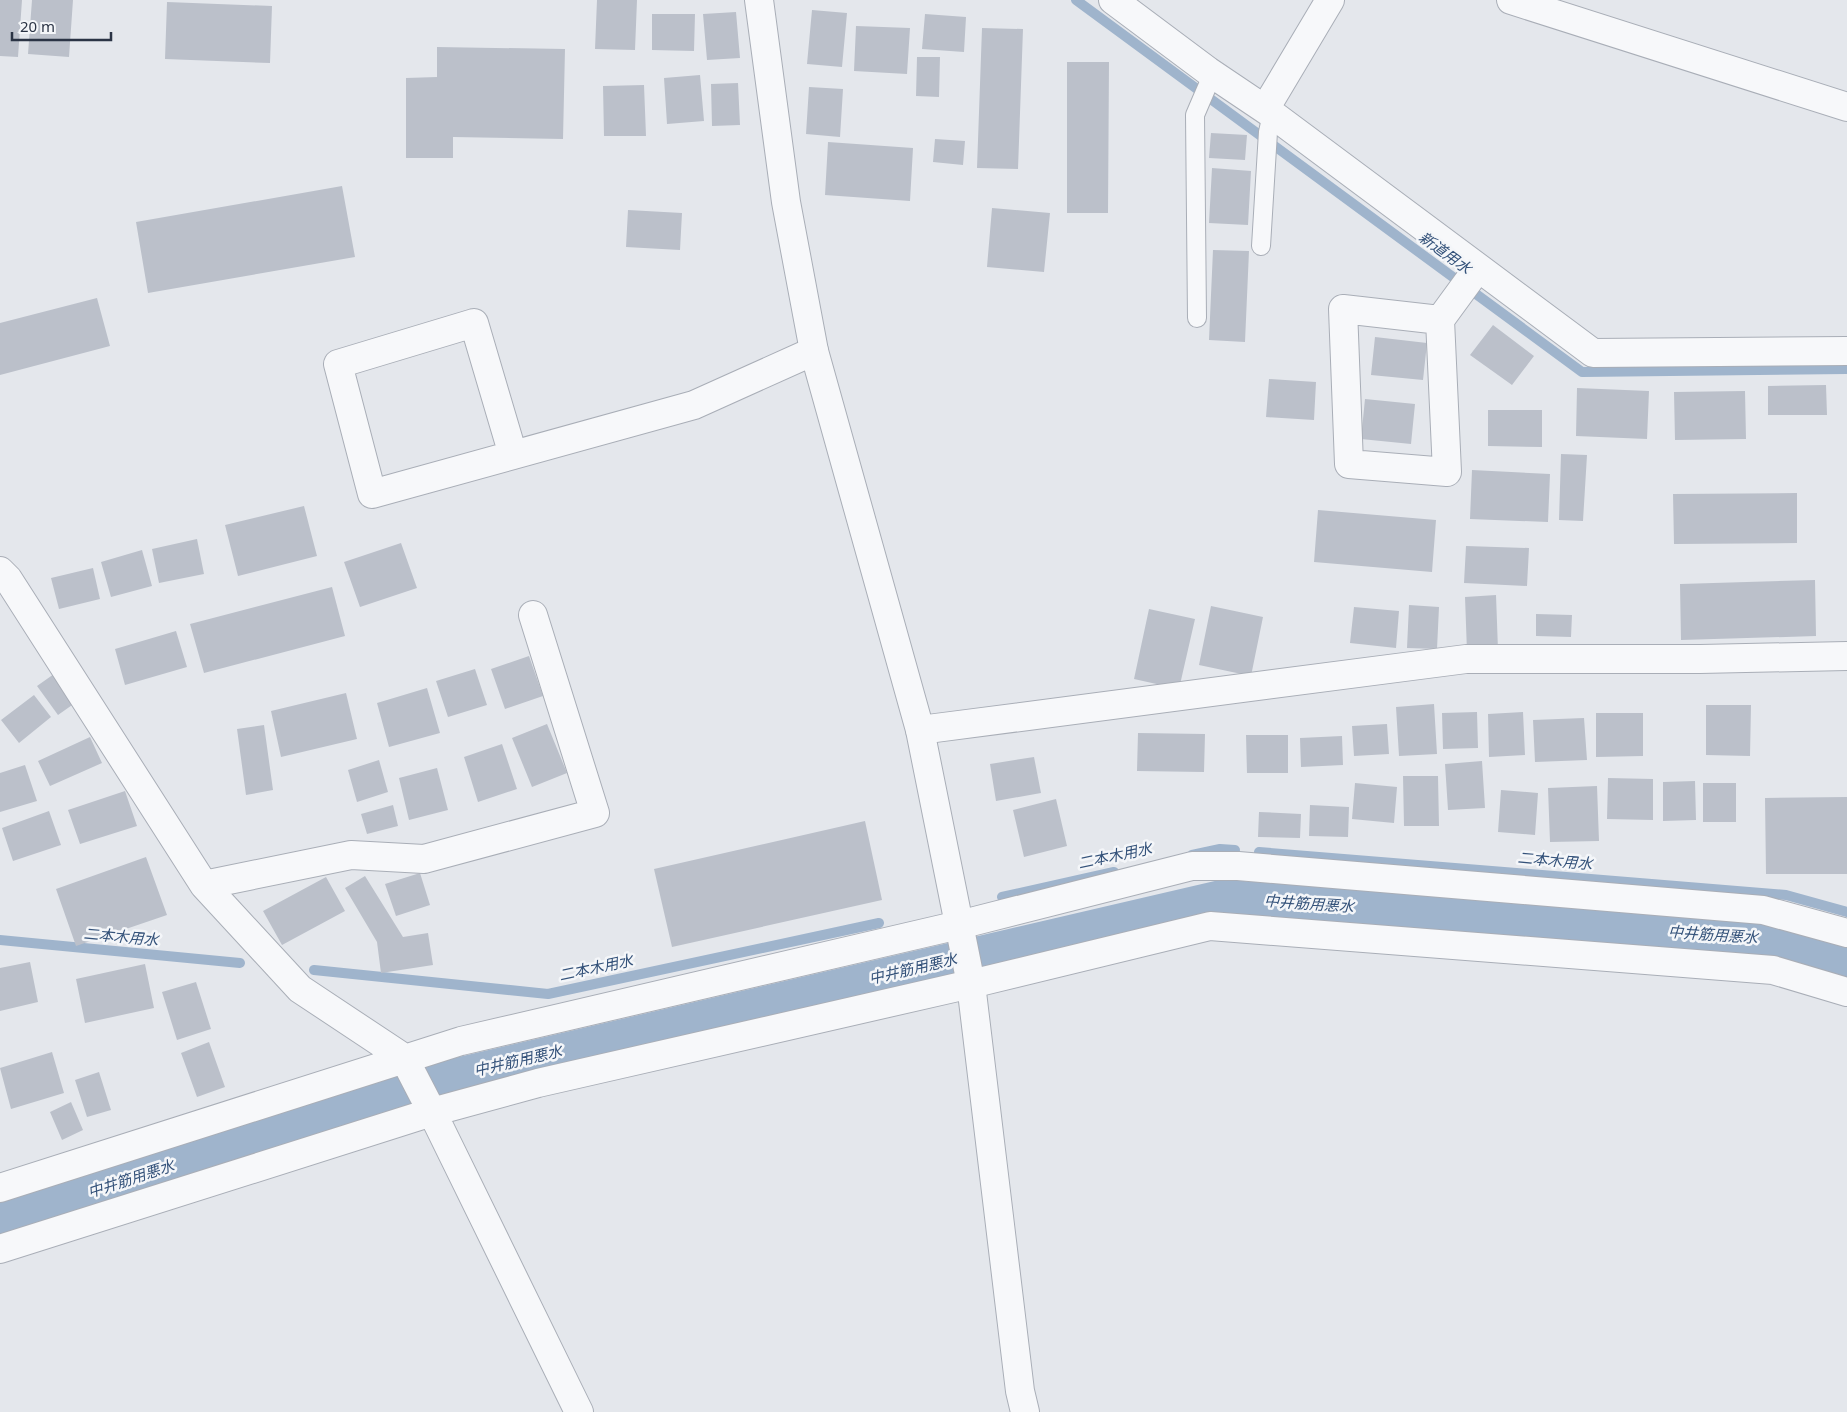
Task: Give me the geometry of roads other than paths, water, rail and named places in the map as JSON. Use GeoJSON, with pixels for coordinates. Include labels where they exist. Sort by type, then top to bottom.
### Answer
{"type":"FeatureCollection","features":[{"type":"Feature","properties":{"kind":"street"},"geometry":{"type":"LineString","coordinates":[[759,0],[786,202],[814,351],[920,730],[961,934],[969,977],[1020,1391],[1025,1412]]}},
{"type":"Feature","properties":{"kind":"street"},"geometry":{"type":"LineString","coordinates":[[1113,0],[1212,74],[1269,111],[1476,271],[1593,353],[1847,351]]}},
{"type":"Feature","properties":{"kind":"street"},"geometry":{"type":"LineString","coordinates":[[1269,111],[1330,0]]}},
{"type":"Feature","properties":{"kind":"street"},"geometry":{"type":"LineString","coordinates":[[1511,0],[1847,107]]}},
{"type":"Feature","properties":{"kind":"street"},"geometry":{"type":"LineString","coordinates":[[1448,310],[1343,309],[1349,464],[1448,472],[1448,310],[1476,271]]}},
{"type":"Feature","properties":{"kind":"street"},"geometry":{"type":"LineString","coordinates":[[513,455],[474,323],[338,364],[372,494],[694,405],[814,351]]}},
{"type":"Feature","properties":{"kind":"street"},"geometry":{"type":"LineString","coordinates":[[0,571],[8,579],[204,885],[300,988],[404,1058],[579,1412]]}},
{"type":"Feature","properties":{"kind":"street"},"geometry":{"type":"LineString","coordinates":[[204,885],[351,855],[424,859],[595,813],[533,615]]}},
{"type":"Feature","properties":{"kind":"street"},"geometry":{"type":"LineString","coordinates":[[920,730],[1466,659],[1700,659],[1847,656]]}},
{"type":"Feature","properties":{"kind":"street"},"geometry":{"type":"LineString","coordinates":[[0,1188],[404,1058],[460,1042],[961,934],[1192,866],[1238,866],[1763,910],[1847,933]]}},
{"type":"Feature","properties":{"kind":"street"},"geometry":{"type":"LineString","coordinates":[[0,1249],[432,1112],[538,1083],[969,977],[1210,926],[1773,970],[1847,992]]}},
{"type":"Feature","properties":{"kind":"lane"},"geometry":{"type":"LineString","coordinates":[[1197,318],[1195,115],[1212,74]]}},
{"type":"Feature","properties":{"kind":"lane"},"geometry":{"type":"LineString","coordinates":[[1261,246],[1269,111]]}},
{"type":"Feature","properties":{"kind":"waterway","name":"新道用水"},"geometry":{"type":"LineString","coordinates":[[1076,0],[1582,372],[1847,369]]}},
{"type":"Feature","properties":{"kind":"waterway","name":"二本木用水"},"geometry":{"type":"LineString","coordinates":[[1192,855],[1220,849],[1235,850]]}},
{"type":"Feature","properties":{"kind":"waterway","name":"二本木用水"},"geometry":{"type":"LineString","coordinates":[[1259,852],[1786,895],[1847,912]]}},
{"type":"Feature","properties":{"kind":"waterway","name":"二本木用水"},"geometry":{"type":"LineString","coordinates":[[1002,897],[1114,872]]}},
{"type":"Feature","properties":{"kind":"waterway","name":"中井筋用悪水"},"geometry":{"type":"LineString","coordinates":[[0,1221],[441,1079],[1223,897],[1776,940],[1847,961]]}},
{"type":"Feature","properties":{"kind":"waterway","name":"二本木用水"},"geometry":{"type":"LineString","coordinates":[[314,970],[548,994],[879,923]]}},
{"type":"Feature","properties":{"kind":"waterway","name":"二本木用水"},"geometry":{"type":"LineString","coordinates":[[0,940],[240,963]]}}]}
